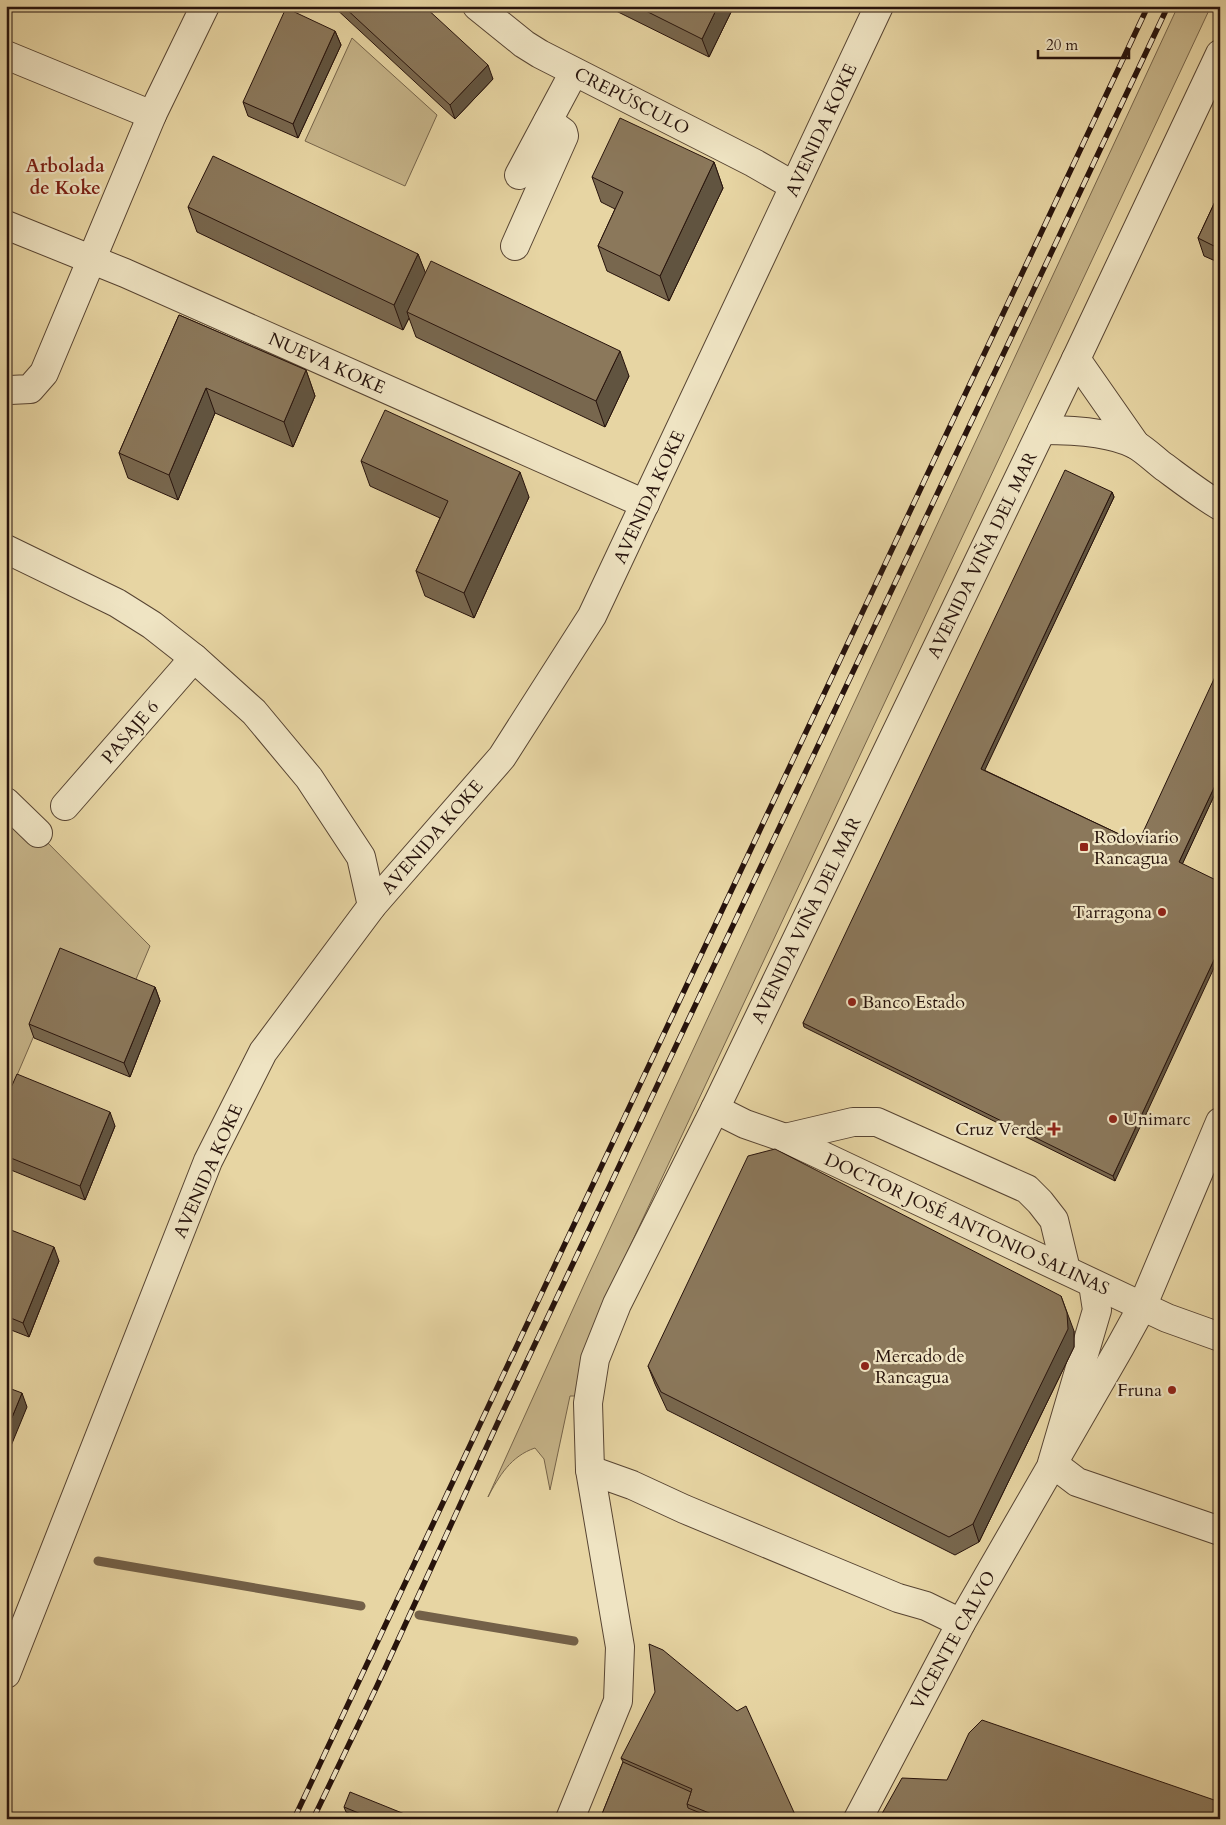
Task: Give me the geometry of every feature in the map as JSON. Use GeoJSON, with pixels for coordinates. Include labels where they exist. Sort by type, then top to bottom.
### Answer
{"type":"FeatureCollection","features":[{"type":"Feature","properties":{"kind":"street"},"geometry":{"type":"LineString","coordinates":[[6,389],[30,389],[44,373],[152,115],[205,6]]}},
{"type":"Feature","properties":{"kind":"street","name":"CREPÚSCULO"},"geometry":{"type":"LineString","coordinates":[[477,6],[524,44],[540,54],[754,163],[794,186]]}},
{"type":"Feature","properties":{"kind":"street","name":"AVENIDA KOKE"},"geometry":{"type":"LineString","coordinates":[[6,1674],[208,1161],[263,1052],[372,906],[502,757],[592,616],[879,6]]}},
{"type":"Feature","properties":{"kind":"street","name":"AVENIDA VIÑA DEL MAR"},"geometry":{"type":"LineString","coordinates":[[570,1819],[618,1702],[620,1677],[620,1648],[590,1470],[588,1403],[595,1360],[617,1304],[715,1109],[1076,359],[1220,54]]}},
{"type":"Feature","properties":{"kind":"street"},"geometry":{"type":"LineString","coordinates":[[6,55],[152,115]]}},
{"type":"Feature","properties":{"kind":"street"},"geometry":{"type":"LineString","coordinates":[[519,175],[574,72]]}},
{"type":"Feature","properties":{"kind":"street"},"geometry":{"type":"LineString","coordinates":[[515,246],[564,136],[563,132],[548,121]]}},
{"type":"Feature","properties":{"kind":"street","name":"NUEVA KOKE"},"geometry":{"type":"LineString","coordinates":[[6,225],[92,259],[645,504]]}},
{"type":"Feature","properties":{"kind":"street"},"geometry":{"type":"LineString","coordinates":[[1076,359],[1136,445],[1193,489],[1220,506]]}},
{"type":"Feature","properties":{"kind":"street"},"geometry":{"type":"LineString","coordinates":[[1042,430],[1090,433],[1136,445]]}},
{"type":"Feature","properties":{"kind":"street"},"geometry":{"type":"LineString","coordinates":[[6,550],[118,602],[152,625],[194,658],[254,712],[308,778],[361,857],[372,906]]}},
{"type":"Feature","properties":{"kind":"street","name":"PASAJE 6"},"geometry":{"type":"LineString","coordinates":[[65,806],[194,658]]}},
{"type":"Feature","properties":{"kind":"street"},"geometry":{"type":"LineString","coordinates":[[6,802],[38,833]]}},
{"type":"Feature","properties":{"kind":"street","name":"DOCTOR JOSÉ ANTONIO SALINAS"},"geometry":{"type":"LineString","coordinates":[[715,1109],[745,1124],[785,1138],[1142,1307],[1220,1337]]}},
{"type":"Feature","properties":{"kind":"street"},"geometry":{"type":"LineString","coordinates":[[785,1138],[853,1122],[877,1122],[1027,1189],[1054,1220],[1066,1270]]}},
{"type":"Feature","properties":{"kind":"street","name":"VICENTE CALVO"},"geometry":{"type":"LineString","coordinates":[[858,1819],[961,1623],[1142,1307],[1220,1122]]}},
{"type":"Feature","properties":{"kind":"street","name":"VICENTE CALVO"},"geometry":{"type":"LineString","coordinates":[[1052,1463],[1097,1310],[1093,1284]]}},
{"type":"Feature","properties":{"kind":"street"},"geometry":{"type":"LineString","coordinates":[[1052,1463],[1077,1482],[1220,1531]]}},
{"type":"Feature","properties":{"kind":"street"},"geometry":{"type":"LineString","coordinates":[[590,1470],[632,1485],[684,1509],[898,1598],[926,1606],[961,1623]]}},
{"type":"Feature","properties":{"kind":"shaded area"},"geometry":{"type":"Polygon","coordinates":[[[1178,6],[1211,6],[616,1276],[577,1396],[570,1396],[550,1490],[544,1459],[535,1448],[512,1461],[501,1474],[488,1497],[587,1278],[1178,6]]]}},
{"type":"Feature","properties":{"kind":"shaded area"},"geometry":{"type":"Polygon","coordinates":[[[352,38],[437,115],[405,186],[305,141],[352,38]]]}},
{"type":"Feature","properties":{"kind":"shaded area"},"geometry":{"type":"Polygon","coordinates":[[[6,805],[38,833],[150,946],[131,991],[65,963],[6,1101],[6,805]]]}},
{"type":"Feature","properties":{"kind":"building"},"geometry":{"type":"Polygon","coordinates":[[[343,6],[424,6],[488,65],[450,105],[343,6]]]}},
{"type":"Feature","properties":{"kind":"building"},"geometry":{"type":"Polygon","coordinates":[[[636,6],[718,6],[702,39],[636,6]]]}},
{"type":"Feature","properties":{"kind":"building"},"geometry":{"type":"Polygon","coordinates":[[[286,8],[335,31],[293,124],[243,102],[286,8]]]}},
{"type":"Feature","properties":{"kind":"building"},"geometry":{"type":"Polygon","coordinates":[[[620,118],[714,162],[660,276],[598,246],[623,192],[592,177],[620,118]]]}},
{"type":"Feature","properties":{"kind":"building"},"geometry":{"type":"Polygon","coordinates":[[[213,156],[418,254],[394,305],[188,207],[213,156]]]}},
{"type":"Feature","properties":{"kind":"building"},"geometry":{"type":"Polygon","coordinates":[[[1220,191],[1220,249],[1198,238],[1220,191]]]}},
{"type":"Feature","properties":{"kind":"building"},"geometry":{"type":"Polygon","coordinates":[[[431,261],[620,351],[596,401],[407,312],[431,261]]]}},
{"type":"Feature","properties":{"kind":"building"},"geometry":{"type":"Polygon","coordinates":[[[179,315],[306,370],[284,422],[206,388],[169,475],[119,453],[179,315]]]}},
{"type":"Feature","properties":{"kind":"building"},"geometry":{"type":"Polygon","coordinates":[[[385,410],[520,472],[464,593],[416,571],[448,501],[361,461],[385,410]]]}},
{"type":"Feature","properties":{"kind":"building"},"geometry":{"type":"Polygon","coordinates":[[[1065,470],[1112,492],[981,769],[1138,843],[1220,666],[1220,775],[1179,862],[1220,882],[1220,947],[1113,1176],[803,1023],[1065,470]]]}},
{"type":"Feature","properties":{"kind":"building"},"geometry":{"type":"Polygon","coordinates":[[[60,948],[155,987],[124,1063],[29,1024],[60,948]]]}},
{"type":"Feature","properties":{"kind":"building"},"geometry":{"type":"Polygon","coordinates":[[[17,1074],[110,1112],[80,1186],[6,1156],[6,1099],[17,1074]]]}},
{"type":"Feature","properties":{"kind":"building","name":"Mercado de Rancagua"},"geometry":{"type":"Polygon","coordinates":[[[775,1149],[1061,1296],[1067,1313],[1068,1329],[973,1524],[949,1537],[661,1392],[648,1366],[748,1156],[775,1149]]]}},
{"type":"Feature","properties":{"kind":"building"},"geometry":{"type":"Polygon","coordinates":[[[6,1228],[54,1247],[23,1323],[6,1316],[6,1228]]]}},
{"type":"Feature","properties":{"kind":"building"},"geometry":{"type":"Polygon","coordinates":[[[6,1387],[22,1393],[6,1432],[6,1387]]]}},
{"type":"Feature","properties":{"kind":"building"},"geometry":{"type":"Polygon","coordinates":[[[649,1644],[663,1650],[737,1711],[746,1706],[797,1819],[724,1819],[687,1804],[692,1789],[621,1758],[655,1692],[649,1644]]]}},
{"type":"Feature","properties":{"kind":"building"},"geometry":{"type":"Polygon","coordinates":[[[982,1720],[1220,1802],[1220,1819],[879,1819],[902,1778],[947,1780],[969,1733],[982,1720]]]}},
{"type":"Feature","properties":{"kind":"building"},"geometry":{"type":"Polygon","coordinates":[[[623,1762],[691,1792],[687,1804],[688,1808],[715,1819],[600,1819],[623,1762]]]}},
{"type":"Feature","properties":{"kind":"building"},"geometry":{"type":"Polygon","coordinates":[[[350,1792],[417,1819],[373,1819],[344,1807],[350,1792]]]}},
{"type":"Feature","properties":{"kind":"waterway"},"geometry":{"type":"LineString","coordinates":[[98,1561],[361,1606]]}},
{"type":"Feature","properties":{"kind":"waterway"},"geometry":{"type":"LineString","coordinates":[[419,1615],[574,1641]]}},
{"type":"Feature","properties":{"kind":"railway"},"geometry":{"type":"LineString","coordinates":[[294,1819],[1148,6]]}},
{"type":"Feature","properties":{"kind":"railway"},"geometry":{"type":"LineString","coordinates":[[313,1819],[377,1686],[499,1420],[1168,6]]}},
{"type":"Feature","properties":{"kind":"place","name":"Rodoviario Rancagua"},"geometry":{"type":"Point","coordinates":[1084,847]}},
{"type":"Feature","properties":{"kind":"place","name":"Tarragona"},"geometry":{"type":"Point","coordinates":[1162,912]}},
{"type":"Feature","properties":{"kind":"place","name":"Banco Estado"},"geometry":{"type":"Point","coordinates":[852,1002]}},
{"type":"Feature","properties":{"kind":"place","name":"Unimarc"},"geometry":{"type":"Point","coordinates":[1113,1119]}},
{"type":"Feature","properties":{"kind":"place","name":"Cruz Verde"},"geometry":{"type":"Point","coordinates":[1054,1129]}},
{"type":"Feature","properties":{"kind":"place","name":"Mercado de Rancagua"},"geometry":{"type":"Point","coordinates":[865,1366]}},
{"type":"Feature","properties":{"kind":"place","name":"Fruna"},"geometry":{"type":"Point","coordinates":[1172,1390]}},
{"type":"Feature","properties":{"kind":"district","name":"Arbolada de Koke"},"geometry":{"type":"Point","coordinates":[65,176]}}]}
